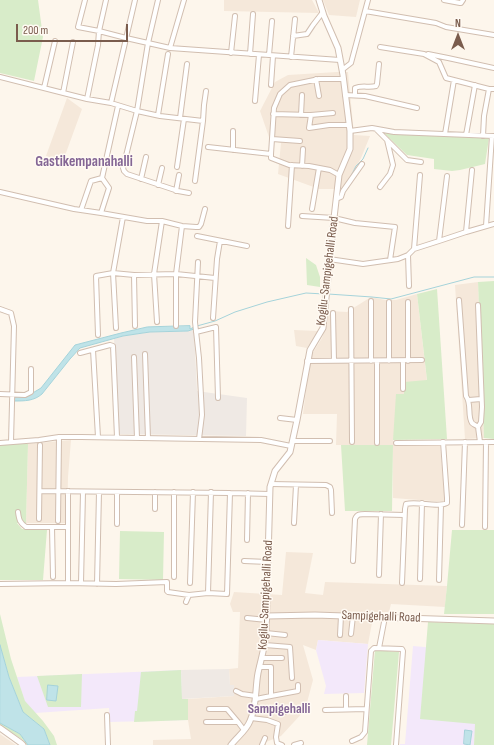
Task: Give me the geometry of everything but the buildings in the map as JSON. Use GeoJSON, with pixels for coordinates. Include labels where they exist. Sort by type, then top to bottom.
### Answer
{"type":"FeatureCollection","features":[{"type":"Feature","properties":{"kind":"street"},"geometry":{"type":"LineString","coordinates":[[85,0],[78,27],[170,48],[340,60]]}},
{"type":"Feature","properties":{"kind":"street"},"geometry":{"type":"LineString","coordinates":[[87,99],[106,0]]}},
{"type":"Feature","properties":{"kind":"street"},"geometry":{"type":"LineString","coordinates":[[111,103],[135,0]]}},
{"type":"Feature","properties":{"kind":"street"},"geometry":{"type":"LineString","coordinates":[[158,0],[123,168],[127,174],[188,194]]}},
{"type":"Feature","properties":{"kind":"street"},"geometry":{"type":"LineString","coordinates":[[170,48],[184,0]]}},
{"type":"Feature","properties":{"kind":"street","name":"Kogilu-Sampigehalli Road"},"geometry":{"type":"LineString","coordinates":[[232,744],[250,723],[256,698],[258,674],[265,645],[266,633],[271,484],[275,471],[290,452],[307,361],[310,350],[323,328],[339,175],[350,149],[350,131],[338,48],[319,0]]}},
{"type":"Feature","properties":{"kind":"street"},"geometry":{"type":"LineString","coordinates":[[342,70],[351,63],[368,0]]}},
{"type":"Feature","properties":{"kind":"street"},"geometry":{"type":"LineString","coordinates":[[444,0],[460,3],[462,0]]}},
{"type":"Feature","properties":{"kind":"street"},"geometry":{"type":"LineString","coordinates":[[365,11],[494,35]]}},
{"type":"Feature","properties":{"kind":"street"},"geometry":{"type":"LineString","coordinates":[[294,36],[307,34],[323,12]]}},
{"type":"Feature","properties":{"kind":"street"},"geometry":{"type":"LineString","coordinates":[[250,54],[253,14]]}},
{"type":"Feature","properties":{"kind":"street"},"geometry":{"type":"LineString","coordinates":[[231,53],[235,16]]}},
{"type":"Feature","properties":{"kind":"street"},"geometry":{"type":"LineString","coordinates":[[292,57],[295,19]]}},
{"type":"Feature","properties":{"kind":"street"},"geometry":{"type":"LineString","coordinates":[[271,85],[272,20]]}},
{"type":"Feature","properties":{"kind":"street"},"geometry":{"type":"LineString","coordinates":[[44,88],[55,41]]}},
{"type":"Feature","properties":{"kind":"street"},"geometry":{"type":"LineString","coordinates":[[63,93],[73,42]]}},
{"type":"Feature","properties":{"kind":"street"},"geometry":{"type":"LineString","coordinates":[[380,47],[448,58],[494,68]]}},
{"type":"Feature","properties":{"kind":"street"},"geometry":{"type":"LineString","coordinates":[[158,115],[168,54]]}},
{"type":"Feature","properties":{"kind":"street"},"geometry":{"type":"LineString","coordinates":[[424,54],[440,62],[446,78],[494,89]]}},
{"type":"Feature","properties":{"kind":"street"},"geometry":{"type":"LineString","coordinates":[[255,101],[259,55]]}},
{"type":"Feature","properties":{"kind":"street"},"geometry":{"type":"LineString","coordinates":[[177,166],[187,64]]}},
{"type":"Feature","properties":{"kind":"street"},"geometry":{"type":"LineString","coordinates":[[355,96],[355,88],[358,86],[376,86],[379,64]]}},
{"type":"Feature","properties":{"kind":"street"},"geometry":{"type":"LineString","coordinates":[[0,77],[87,99],[111,103],[136,111],[203,121]]}},
{"type":"Feature","properties":{"kind":"street"},"geometry":{"type":"LineString","coordinates":[[339,175],[330,170],[292,165],[271,158],[271,154],[274,108],[280,94],[290,85],[316,79],[343,79]]}},
{"type":"Feature","properties":{"kind":"street"},"geometry":{"type":"LineString","coordinates":[[316,79],[319,96]]}},
{"type":"Feature","properties":{"kind":"street"},"geometry":{"type":"LineString","coordinates":[[445,134],[454,80]]}},
{"type":"Feature","properties":{"kind":"street"},"geometry":{"type":"LineString","coordinates":[[466,135],[475,85]]}},
{"type":"Feature","properties":{"kind":"street"},"geometry":{"type":"LineString","coordinates":[[483,136],[484,116],[489,88]]}},
{"type":"Feature","properties":{"kind":"street"},"geometry":{"type":"LineString","coordinates":[[195,181],[206,91]]}},
{"type":"Feature","properties":{"kind":"street"},"geometry":{"type":"LineString","coordinates":[[301,115],[302,95]]}},
{"type":"Feature","properties":{"kind":"street"},"geometry":{"type":"LineString","coordinates":[[345,95],[365,96],[417,108]]}},
{"type":"Feature","properties":{"kind":"street"},"geometry":{"type":"LineString","coordinates":[[101,213],[109,188],[102,178],[118,106]]}},
{"type":"Feature","properties":{"kind":"street"},"geometry":{"type":"LineString","coordinates":[[274,114],[311,115],[333,113]]}},
{"type":"Feature","properties":{"kind":"street"},"geometry":{"type":"LineString","coordinates":[[311,115],[309,128],[329,125],[349,125]]}},
{"type":"Feature","properties":{"kind":"street"},"geometry":{"type":"LineString","coordinates":[[350,131],[372,128],[394,132],[493,136],[490,154],[486,226]]}},
{"type":"Feature","properties":{"kind":"street"},"geometry":{"type":"LineString","coordinates":[[377,129],[407,160],[421,162]]}},
{"type":"Feature","properties":{"kind":"street"},"geometry":{"type":"LineString","coordinates":[[233,131],[233,150]]}},
{"type":"Feature","properties":{"kind":"street"},"geometry":{"type":"LineString","coordinates":[[272,139],[300,141]]}},
{"type":"Feature","properties":{"kind":"street"},"geometry":{"type":"LineString","coordinates":[[380,187],[391,173],[392,165],[387,140]]}},
{"type":"Feature","properties":{"kind":"street"},"geometry":{"type":"LineString","coordinates":[[208,147],[271,154]]}},
{"type":"Feature","properties":{"kind":"street"},"geometry":{"type":"LineString","coordinates":[[302,166],[303,149]]}},
{"type":"Feature","properties":{"kind":"street"},"geometry":{"type":"LineString","coordinates":[[490,154],[494,161]]}},
{"type":"Feature","properties":{"kind":"street"},"geometry":{"type":"LineString","coordinates":[[140,179],[146,157]]}},
{"type":"Feature","properties":{"kind":"street"},"geometry":{"type":"LineString","coordinates":[[336,199],[341,197],[343,191],[362,164]]}},
{"type":"Feature","properties":{"kind":"street"},"geometry":{"type":"LineString","coordinates":[[288,226],[292,165]]}},
{"type":"Feature","properties":{"kind":"street"},"geometry":{"type":"LineString","coordinates":[[158,185],[162,168]]}},
{"type":"Feature","properties":{"kind":"street"},"geometry":{"type":"LineString","coordinates":[[312,209],[319,168]]}},
{"type":"Feature","properties":{"kind":"street"},"geometry":{"type":"LineString","coordinates":[[466,232],[472,170]]}},
{"type":"Feature","properties":{"kind":"street"},"geometry":{"type":"LineString","coordinates":[[176,191],[179,175]]}},
{"type":"Feature","properties":{"kind":"street"},"geometry":{"type":"LineString","coordinates":[[414,248],[420,175]]}},
{"type":"Feature","properties":{"kind":"street"},"geometry":{"type":"LineString","coordinates":[[439,241],[447,176]]}},
{"type":"Feature","properties":{"kind":"street"},"geometry":{"type":"LineString","coordinates":[[81,210],[91,181],[102,178]]}},
{"type":"Feature","properties":{"kind":"street"},"geometry":{"type":"LineString","coordinates":[[0,192],[81,210],[196,228],[202,224],[205,209]]}},
{"type":"Feature","properties":{"kind":"street"},"geometry":{"type":"LineString","coordinates":[[116,328],[113,273],[123,216]]}},
{"type":"Feature","properties":{"kind":"street"},"geometry":{"type":"LineString","coordinates":[[302,216],[334,218],[355,223],[395,227],[390,260]]}},
{"type":"Feature","properties":{"kind":"street"},"geometry":{"type":"LineString","coordinates":[[157,322],[154,274],[162,222]]}},
{"type":"Feature","properties":{"kind":"street"},"geometry":{"type":"LineString","coordinates":[[329,260],[363,264],[398,259],[408,255],[414,248],[494,224]]}},
{"type":"Feature","properties":{"kind":"street"},"geometry":{"type":"LineString","coordinates":[[176,326],[176,274],[182,226]]}},
{"type":"Feature","properties":{"kind":"street"},"geometry":{"type":"LineString","coordinates":[[197,236],[247,246]]}},
{"type":"Feature","properties":{"kind":"street"},"geometry":{"type":"LineString","coordinates":[[213,318],[215,278],[220,241]]}},
{"type":"Feature","properties":{"kind":"street"},"geometry":{"type":"LineString","coordinates":[[408,255],[410,286]]}},
{"type":"Feature","properties":{"kind":"street"},"geometry":{"type":"LineString","coordinates":[[198,262],[195,322],[199,358],[202,415],[199,439]]}},
{"type":"Feature","properties":{"kind":"street"},"geometry":{"type":"LineString","coordinates":[[98,335],[96,276],[113,273],[134,275],[176,274],[215,278]]}},
{"type":"Feature","properties":{"kind":"street"},"geometry":{"type":"LineString","coordinates":[[134,275],[135,326]]}},
{"type":"Feature","properties":{"kind":"street"},"geometry":{"type":"LineString","coordinates":[[459,300],[466,396],[469,400],[472,423],[478,427]]}},
{"type":"Feature","properties":{"kind":"street"},"geometry":{"type":"LineString","coordinates":[[371,301],[371,361]]}},
{"type":"Feature","properties":{"kind":"street"},"geometry":{"type":"LineString","coordinates":[[389,302],[389,361]]}},
{"type":"Feature","properties":{"kind":"street"},"geometry":{"type":"LineString","coordinates":[[403,389],[408,302]]}},
{"type":"Feature","properties":{"kind":"street"},"geometry":{"type":"LineString","coordinates":[[478,305],[481,399],[481,422],[478,427],[480,442]]}},
{"type":"Feature","properties":{"kind":"street"},"geometry":{"type":"LineString","coordinates":[[0,308],[10,313],[14,326],[11,442]]}},
{"type":"Feature","properties":{"kind":"street"},"geometry":{"type":"LineString","coordinates":[[351,309],[352,442]]}},
{"type":"Feature","properties":{"kind":"street"},"geometry":{"type":"LineString","coordinates":[[333,313],[334,361]]}},
{"type":"Feature","properties":{"kind":"street"},"geometry":{"type":"LineString","coordinates":[[196,332],[216,327],[218,398]]}},
{"type":"Feature","properties":{"kind":"street"},"geometry":{"type":"LineString","coordinates":[[80,353],[110,345],[113,346],[117,437]]}},
{"type":"Feature","properties":{"kind":"street"},"geometry":{"type":"LineString","coordinates":[[93,350],[98,437]]}},
{"type":"Feature","properties":{"kind":"street"},"geometry":{"type":"LineString","coordinates":[[145,354],[148,438]]}},
{"type":"Feature","properties":{"kind":"street"},"geometry":{"type":"LineString","coordinates":[[134,356],[137,438]]}},
{"type":"Feature","properties":{"kind":"street"},"geometry":{"type":"LineString","coordinates":[[307,361],[422,360]]}},
{"type":"Feature","properties":{"kind":"street"},"geometry":{"type":"LineString","coordinates":[[377,361],[378,443]]}},
{"type":"Feature","properties":{"kind":"street"},"geometry":{"type":"LineString","coordinates":[[0,394],[25,395],[31,392],[31,369]]}},
{"type":"Feature","properties":{"kind":"street"},"geometry":{"type":"LineString","coordinates":[[469,400],[481,399]]}},
{"type":"Feature","properties":{"kind":"street"},"geometry":{"type":"LineString","coordinates":[[280,418],[297,420]]}},
{"type":"Feature","properties":{"kind":"street"},"geometry":{"type":"LineString","coordinates":[[58,521],[59,437]]}},
{"type":"Feature","properties":{"kind":"street"},"geometry":{"type":"LineString","coordinates":[[0,443],[59,437],[261,440],[292,443],[330,441]]}},
{"type":"Feature","properties":{"kind":"street"},"geometry":{"type":"LineString","coordinates":[[402,583],[404,515],[406,504],[447,504],[448,498],[443,442]]}},
{"type":"Feature","properties":{"kind":"street"},"geometry":{"type":"LineString","coordinates":[[462,525],[465,442]]}},
{"type":"Feature","properties":{"kind":"street"},"geometry":{"type":"LineString","coordinates":[[485,528],[486,442]]}},
{"type":"Feature","properties":{"kind":"street"},"geometry":{"type":"LineString","coordinates":[[396,443],[494,442]]}},
{"type":"Feature","properties":{"kind":"street"},"geometry":{"type":"LineString","coordinates":[[39,519],[40,445]]}},
{"type":"Feature","properties":{"kind":"street"},"geometry":{"type":"LineString","coordinates":[[271,484],[330,486],[332,513]]}},
{"type":"Feature","properties":{"kind":"street"},"geometry":{"type":"LineString","coordinates":[[294,523],[296,485]]}},
{"type":"Feature","properties":{"kind":"street"},"geometry":{"type":"LineString","coordinates":[[40,491],[211,492],[270,494]]}},
{"type":"Feature","properties":{"kind":"street"},"geometry":{"type":"LineString","coordinates":[[68,492],[68,583]]}},
{"type":"Feature","properties":{"kind":"street"},"geometry":{"type":"LineString","coordinates":[[81,583],[83,492]]}},
{"type":"Feature","properties":{"kind":"street"},"geometry":{"type":"LineString","coordinates":[[97,584],[99,492]]}},
{"type":"Feature","properties":{"kind":"street"},"geometry":{"type":"LineString","coordinates":[[117,492],[117,524]]}},
{"type":"Feature","properties":{"kind":"street"},"geometry":{"type":"LineString","coordinates":[[155,492],[155,509]]}},
{"type":"Feature","properties":{"kind":"street"},"geometry":{"type":"LineString","coordinates":[[174,492],[174,577]]}},
{"type":"Feature","properties":{"kind":"street"},"geometry":{"type":"LineString","coordinates":[[190,583],[194,492]]}},
{"type":"Feature","properties":{"kind":"street"},"geometry":{"type":"LineString","coordinates":[[208,594],[211,492]]}},
{"type":"Feature","properties":{"kind":"street"},"geometry":{"type":"LineString","coordinates":[[0,584],[167,582],[168,592],[188,595],[227,594],[230,493]]}},
{"type":"Feature","properties":{"kind":"street"},"geometry":{"type":"LineString","coordinates":[[247,540],[248,493]]}},
{"type":"Feature","properties":{"kind":"street"},"geometry":{"type":"LineString","coordinates":[[420,579],[422,503]]}},
{"type":"Feature","properties":{"kind":"street"},"geometry":{"type":"LineString","coordinates":[[440,580],[441,505]]}},
{"type":"Feature","properties":{"kind":"street"},"geometry":{"type":"LineString","coordinates":[[18,512],[21,524],[26,527],[68,527]]}},
{"type":"Feature","properties":{"kind":"street"},"geometry":{"type":"LineString","coordinates":[[353,561],[356,516],[359,514],[404,515]]}},
{"type":"Feature","properties":{"kind":"street"},"geometry":{"type":"LineString","coordinates":[[379,576],[381,514]]}},
{"type":"Feature","properties":{"kind":"street"},"geometry":{"type":"LineString","coordinates":[[52,527],[53,577]]}},
{"type":"Feature","properties":{"kind":"street"},"geometry":{"type":"LineString","coordinates":[[244,561],[268,562]]}},
{"type":"Feature","properties":{"kind":"street"},"geometry":{"type":"LineString","coordinates":[[186,602],[188,595]]}},
{"type":"Feature","properties":{"kind":"street","name":"Sampigehalli Road"},"geometry":{"type":"LineString","coordinates":[[267,618],[315,615],[494,621]]}},
{"type":"Feature","properties":{"kind":"street"},"geometry":{"type":"LineString","coordinates":[[340,635],[341,616]]}},
{"type":"Feature","properties":{"kind":"street"},"geometry":{"type":"LineString","coordinates":[[351,634],[353,616]]}},
{"type":"Feature","properties":{"kind":"street"},"geometry":{"type":"LineString","coordinates":[[379,648],[385,617]]}},
{"type":"Feature","properties":{"kind":"street"},"geometry":{"type":"LineString","coordinates":[[247,618],[267,618]]}},
{"type":"Feature","properties":{"kind":"street"},"geometry":{"type":"LineString","coordinates":[[266,633],[285,635]]}},
{"type":"Feature","properties":{"kind":"street"},"geometry":{"type":"LineString","coordinates":[[265,645],[290,647],[292,678]]}},
{"type":"Feature","properties":{"kind":"street"},"geometry":{"type":"LineString","coordinates":[[352,741],[361,737],[365,732],[371,651],[374,648],[402,650],[396,745]]}},
{"type":"Feature","properties":{"kind":"street"},"geometry":{"type":"LineString","coordinates":[[262,658],[282,658]]}},
{"type":"Feature","properties":{"kind":"street"},"geometry":{"type":"LineString","coordinates":[[260,667],[271,667],[271,696]]}},
{"type":"Feature","properties":{"kind":"street"},"geometry":{"type":"LineString","coordinates":[[236,692],[256,698],[298,691],[298,685]]}},
{"type":"Feature","properties":{"kind":"street"},"geometry":{"type":"LineString","coordinates":[[346,696],[346,709]]}},
{"type":"Feature","properties":{"kind":"street"},"geometry":{"type":"LineString","coordinates":[[254,707],[285,712]]}},
{"type":"Feature","properties":{"kind":"street"},"geometry":{"type":"LineString","coordinates":[[209,709],[227,708],[244,730]]}},
{"type":"Feature","properties":{"kind":"street"},"geometry":{"type":"LineString","coordinates":[[325,710],[366,709]]}},
{"type":"Feature","properties":{"kind":"street"},"geometry":{"type":"LineString","coordinates":[[106,715],[108,745]]}},
{"type":"Feature","properties":{"kind":"street"},"geometry":{"type":"LineString","coordinates":[[252,718],[267,720],[278,724],[276,743],[282,745]]}},
{"type":"Feature","properties":{"kind":"street"},"geometry":{"type":"LineString","coordinates":[[206,722],[238,722]]}},
{"type":"Feature","properties":{"kind":"street"},"geometry":{"type":"LineString","coordinates":[[0,728],[23,745]]}},
{"type":"Feature","properties":{"kind":"street"},"geometry":{"type":"LineString","coordinates":[[262,745],[265,738]]}},
{"type":"Feature","properties":{"kind":"street"},"geometry":{"type":"LineString","coordinates":[[294,745],[301,742]]}},
{"type":"Feature","properties":{"kind":"shaded area"},"geometry":{"type":"Polygon","coordinates":[[[224,0],[312,0],[319,13],[224,11],[224,0]]]}},
{"type":"Feature","properties":{"kind":"shaded area"},"geometry":{"type":"Polygon","coordinates":[[[323,0],[360,0],[356,17],[329,15],[323,0]]]}},
{"type":"Feature","properties":{"kind":"shaded area"},"geometry":{"type":"Polygon","coordinates":[[[348,72],[354,135],[370,136],[361,158],[344,189],[319,189],[278,174],[281,143],[270,140],[260,111],[275,82],[288,75],[348,72]]]}},
{"type":"Feature","properties":{"kind":"shaded area"},"geometry":{"type":"Polygon","coordinates":[[[67,98],[82,109],[63,161],[46,156],[67,98]]]}},
{"type":"Feature","properties":{"kind":"shaded area"},"geometry":{"type":"Polygon","coordinates":[[[478,282],[484,438],[465,439],[455,285],[478,282]]]}},
{"type":"Feature","properties":{"kind":"shaded area"},"geometry":{"type":"Polygon","coordinates":[[[417,294],[427,381],[404,394],[393,445],[336,445],[337,414],[303,414],[309,366],[312,354],[322,338],[327,324],[329,311],[347,312],[371,297],[385,300],[396,300],[417,294]]]}},
{"type":"Feature","properties":{"kind":"shaded area"},"geometry":{"type":"Polygon","coordinates":[[[194,329],[197,391],[247,398],[246,436],[119,434],[114,339],[123,336],[150,332],[188,331],[194,329]]]}},
{"type":"Feature","properties":{"kind":"shaded area"},"geometry":{"type":"Polygon","coordinates":[[[294,330],[318,331],[307,348],[296,346],[294,330]]]}},
{"type":"Feature","properties":{"kind":"shaded area"},"geometry":{"type":"Polygon","coordinates":[[[71,440],[68,477],[67,523],[26,523],[28,444],[71,440]]]}},
{"type":"Feature","properties":{"kind":"shaded area"},"geometry":{"type":"Polygon","coordinates":[[[393,445],[440,445],[445,502],[393,498],[393,445]]]}},
{"type":"Feature","properties":{"kind":"shaded area"},"geometry":{"type":"Polygon","coordinates":[[[286,552],[313,553],[305,593],[323,595],[325,582],[447,586],[445,607],[391,604],[389,612],[374,612],[368,644],[318,640],[316,650],[303,645],[313,680],[305,710],[281,736],[266,742],[266,745],[153,745],[153,740],[191,739],[188,720],[188,699],[234,696],[230,685],[229,669],[238,668],[240,612],[233,612],[230,604],[234,592],[282,595],[286,552]]]}},
{"type":"Feature","properties":{"kind":"shaded area"},"geometry":{"type":"Polygon","coordinates":[[[318,640],[368,644],[364,693],[324,694],[326,686],[316,650],[318,640]]]}},
{"type":"Feature","properties":{"kind":"shaded area"},"geometry":{"type":"Polygon","coordinates":[[[413,646],[481,652],[474,745],[400,745],[405,744],[413,646]]]}},
{"type":"Feature","properties":{"kind":"shaded area"},"geometry":{"type":"Polygon","coordinates":[[[229,669],[230,685],[234,685],[234,696],[182,699],[181,670],[229,669]]]}},
{"type":"Feature","properties":{"kind":"shaded area"},"geometry":{"type":"Polygon","coordinates":[[[181,670],[182,699],[188,699],[188,720],[110,722],[109,708],[35,713],[25,702],[17,677],[181,670]]]}},
{"type":"Feature","properties":{"kind":"shaded area"},"geometry":{"type":"Polygon","coordinates":[[[0,734],[16,745],[0,745],[0,734]]]}},
{"type":"Feature","properties":{"kind":"green space"},"geometry":{"type":"Polygon","coordinates":[[[0,0],[38,0],[43,37],[34,81],[0,73],[0,0]]]}},
{"type":"Feature","properties":{"kind":"green space"},"geometry":{"type":"Polygon","coordinates":[[[383,132],[489,138],[485,164],[452,171],[434,169],[434,159],[407,155],[383,132]]]}},
{"type":"Feature","properties":{"kind":"green space"},"geometry":{"type":"Polygon","coordinates":[[[306,258],[316,265],[320,277],[320,287],[307,285],[306,258]]]}},
{"type":"Feature","properties":{"kind":"green space"},"geometry":{"type":"Polygon","coordinates":[[[494,281],[494,439],[484,438],[478,282],[494,281]]]}},
{"type":"Feature","properties":{"kind":"green space"},"geometry":{"type":"Polygon","coordinates":[[[437,289],[447,439],[393,440],[396,394],[404,394],[404,382],[427,380],[417,294],[437,289]]]}},
{"type":"Feature","properties":{"kind":"green space"},"geometry":{"type":"Polygon","coordinates":[[[28,444],[26,523],[17,523],[22,529],[47,530],[43,580],[0,580],[0,445],[28,444]]]}},
{"type":"Feature","properties":{"kind":"green space"},"geometry":{"type":"Polygon","coordinates":[[[341,445],[393,445],[392,511],[345,511],[341,445]]]}},
{"type":"Feature","properties":{"kind":"green space"},"geometry":{"type":"Polygon","coordinates":[[[452,530],[494,530],[494,614],[444,614],[452,530]]]}},
{"type":"Feature","properties":{"kind":"green space"},"geometry":{"type":"Polygon","coordinates":[[[120,531],[164,532],[163,580],[119,579],[120,531]]]}},
{"type":"Feature","properties":{"kind":"green space"},"geometry":{"type":"Polygon","coordinates":[[[0,614],[11,659],[25,701],[54,736],[57,745],[50,745],[44,729],[23,712],[9,677],[0,645],[0,614]]]}},
{"type":"Feature","properties":{"kind":"green space"},"geometry":{"type":"Polygon","coordinates":[[[428,622],[494,624],[494,745],[474,745],[475,724],[420,719],[428,622]]]}},
{"type":"Feature","properties":{"kind":"green space"},"geometry":{"type":"Polygon","coordinates":[[[375,650],[399,652],[391,745],[367,745],[375,650]]]}},
{"type":"Feature","properties":{"kind":"green space"},"geometry":{"type":"Polygon","coordinates":[[[181,670],[182,699],[188,699],[188,720],[134,722],[135,711],[137,711],[141,672],[181,670]]]}},
{"type":"Feature","properties":{"kind":"green space"},"geometry":{"type":"Polygon","coordinates":[[[82,674],[81,707],[48,707],[37,676],[82,674]]]}},
{"type":"Feature","properties":{"kind":"green space"},"geometry":{"type":"Polygon","coordinates":[[[0,723],[20,734],[28,745],[0,725],[0,723]]]}},
{"type":"Feature","properties":{"kind":"water"},"geometry":{"type":"Polygon","coordinates":[[[190,326],[190,329],[194,327],[194,329],[188,331],[150,332],[123,336],[80,348],[42,394],[26,401],[14,401],[14,396],[26,397],[41,388],[75,345],[147,327],[190,326]]]}},
{"type":"Feature","properties":{"kind":"water"},"geometry":{"type":"Polygon","coordinates":[[[0,645],[9,677],[23,712],[44,729],[50,745],[28,745],[20,734],[0,723],[0,645]]]}},
{"type":"Feature","properties":{"kind":"water"},"geometry":{"type":"Polygon","coordinates":[[[48,685],[58,686],[56,701],[47,700],[48,685]]]}},
{"type":"Feature","properties":{"kind":"water"},"geometry":{"type":"Polygon","coordinates":[[[465,730],[472,731],[470,745],[464,744],[465,730]]]}},
{"type":"Feature","properties":{"kind":"waterway"},"geometry":{"type":"LineString","coordinates":[[351,176],[356,166],[363,159],[368,148]]}},
{"type":"Feature","properties":{"kind":"waterway"},"geometry":{"type":"LineString","coordinates":[[328,294],[391,299],[474,277],[494,277]]}},
{"type":"Feature","properties":{"kind":"waterway"},"geometry":{"type":"LineString","coordinates":[[197,326],[267,302],[306,293],[324,294]]}},
{"type":"Feature","properties":{"kind":"district","name":"Gastikempanahalli"},"geometry":{"type":"Point","coordinates":[84,162]}},
{"type":"Feature","properties":{"kind":"district","name":"Sampigehalli"},"geometry":{"type":"Point","coordinates":[279,709]}}]}
